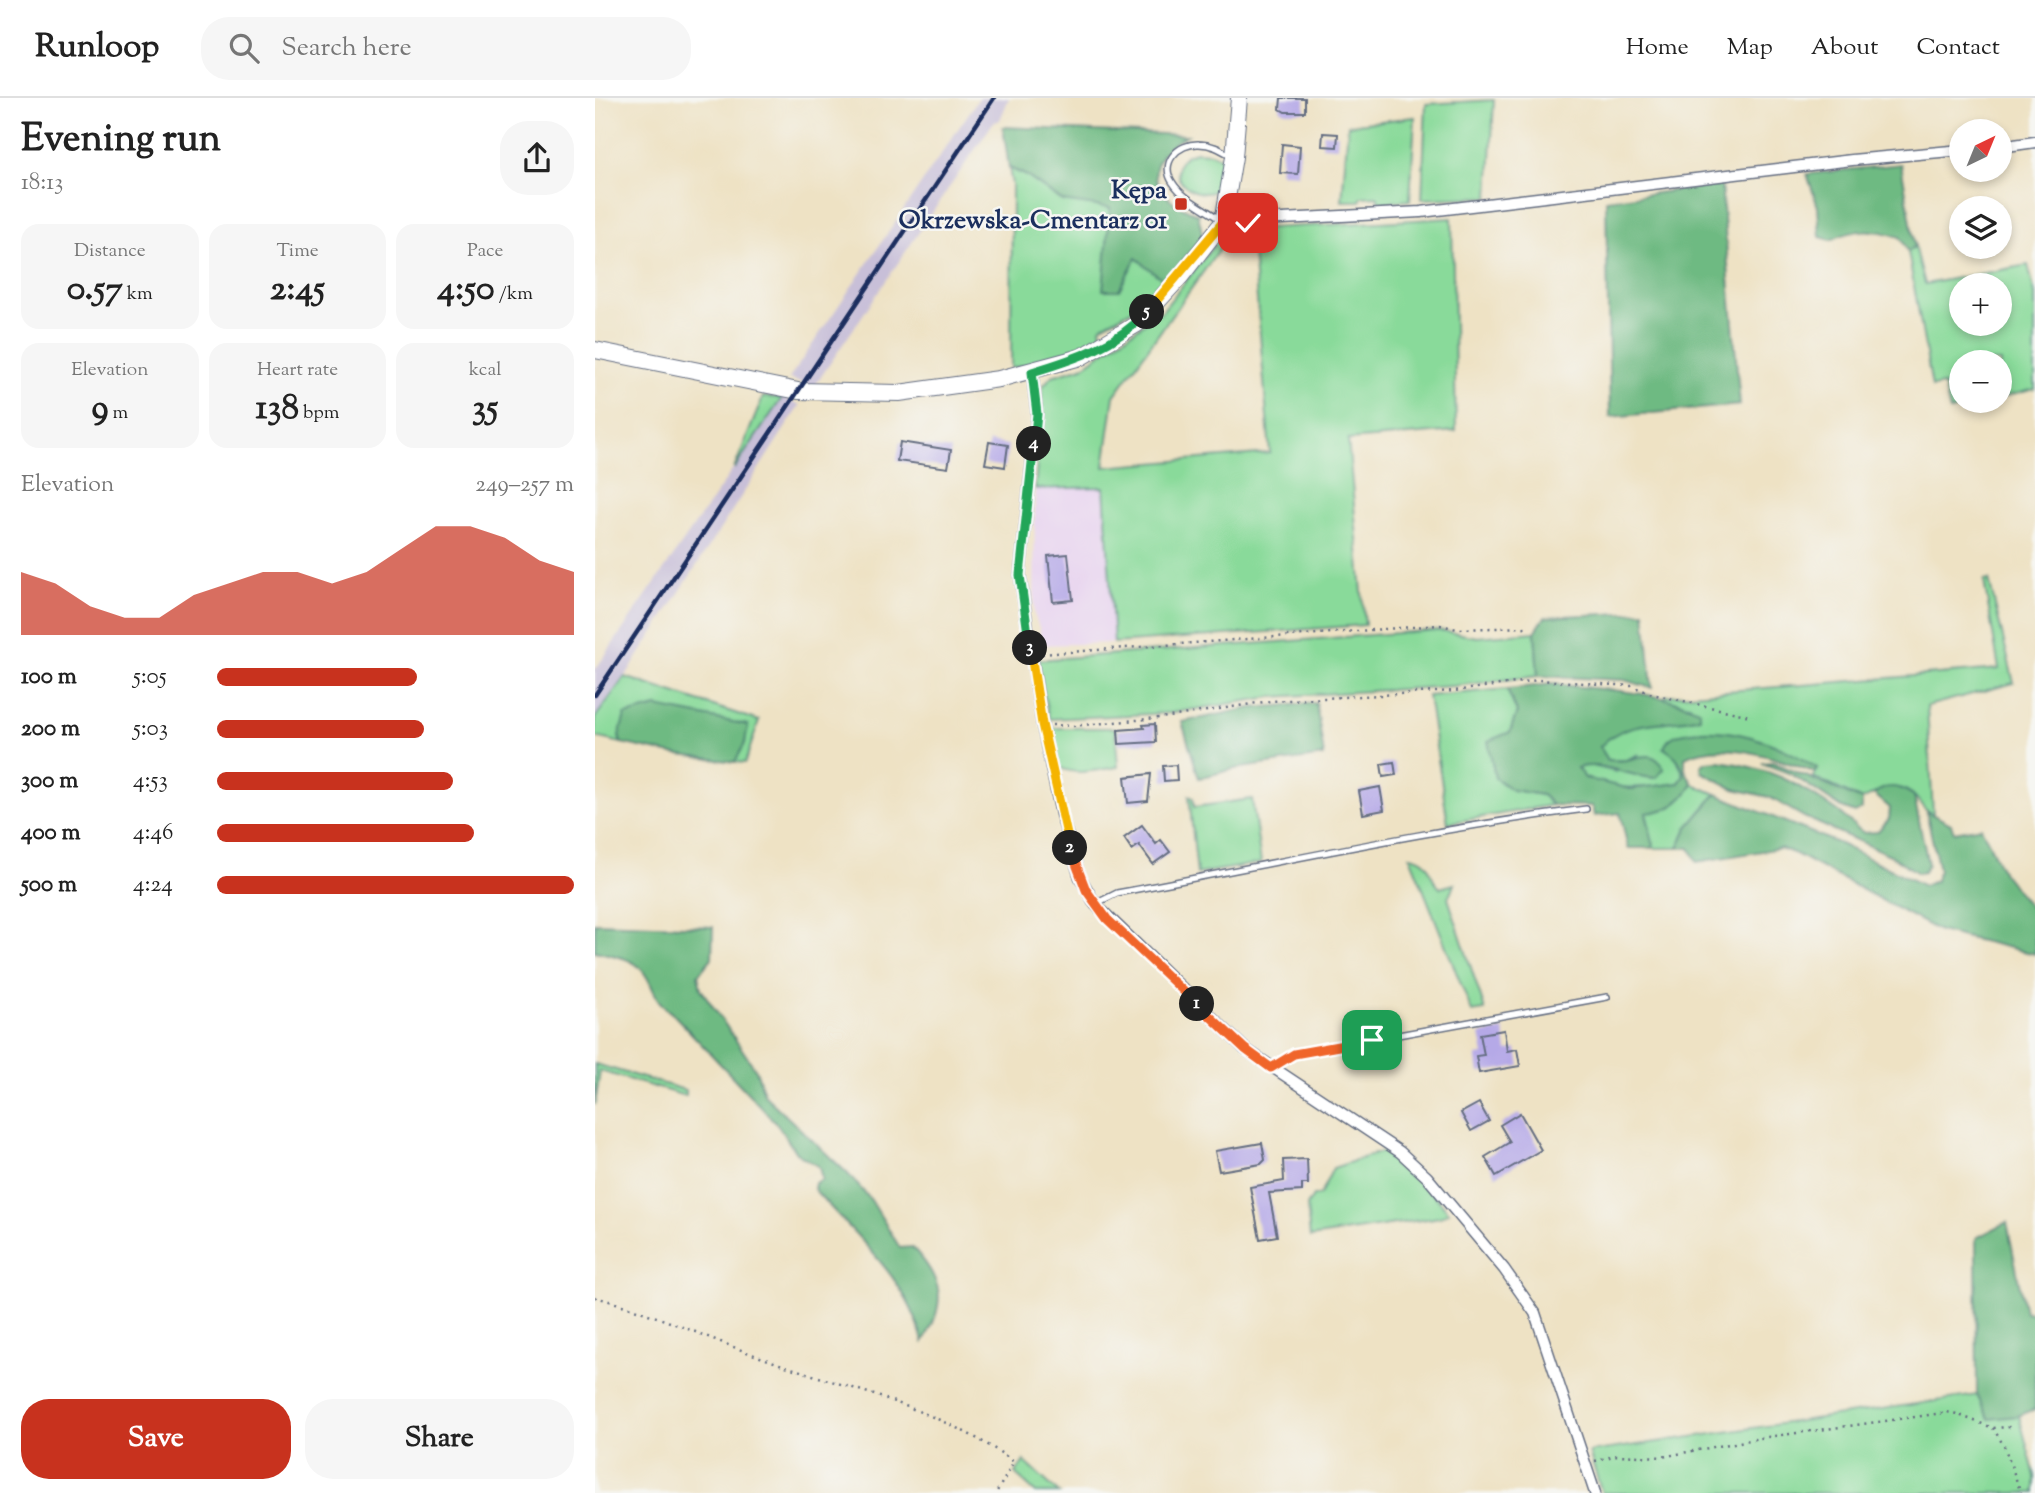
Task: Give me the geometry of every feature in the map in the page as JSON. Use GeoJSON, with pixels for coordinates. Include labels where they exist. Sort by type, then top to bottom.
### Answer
{"type":"FeatureCollection","features":[{"type":"Feature","properties":{"kind":"street"},"geometry":{"type":"LineString","coordinates":[[595,350],[798,391],[899,393],[1032,372],[1081,357],[1137,324],[1181,276],[1223,222],[1234,157],[1239,98]]}},
{"type":"Feature","properties":{"kind":"street"},"geometry":{"type":"LineString","coordinates":[[2013,145],[2035,142]]}},
{"type":"Feature","properties":{"kind":"street"},"geometry":{"type":"LineString","coordinates":[[1223,222],[1421,212],[1783,168],[1949,151]]}},
{"type":"Feature","properties":{"kind":"street"},"geometry":{"type":"LineString","coordinates":[[1032,372],[1037,414],[1020,575],[1042,724],[1070,849],[1080,877],[1107,919],[1245,1049],[1414,1163],[1504,1269],[1535,1313],[1545,1336],[1595,1493]]}},
{"type":"Feature","properties":{"kind":"lane"},"geometry":{"type":"LineString","coordinates":[[1223,222],[1179,191],[1169,175],[1168,166],[1177,151],[1186,145],[1217,147],[1234,157]]}},
{"type":"Feature","properties":{"kind":"lane"},"geometry":{"type":"LineString","coordinates":[[1095,904],[1117,893],[1404,840],[1480,822],[1586,809]]}},
{"type":"Feature","properties":{"kind":"lane"},"geometry":{"type":"LineString","coordinates":[[1271,1068],[1294,1054],[1607,997]]}},
{"type":"Feature","properties":{"kind":"path"},"geometry":{"type":"LineString","coordinates":[[1031,655],[1440,625],[1457,629],[1529,626]]}},
{"type":"Feature","properties":{"kind":"path"},"geometry":{"type":"LineString","coordinates":[[1042,724],[1072,726],[1169,717],[1269,701],[1454,691],[1538,680],[1632,685],[1652,694],[1750,716]]}},
{"type":"Feature","properties":{"kind":"path"},"geometry":{"type":"LineString","coordinates":[[595,1297],[762,1358],[920,1410],[981,1440],[1014,1462],[996,1493]]}},
{"type":"Feature","properties":{"kind":"path"},"geometry":{"type":"LineString","coordinates":[[1585,1463],[1616,1455],[1662,1457],[1760,1438],[1951,1412],[1993,1428],[2010,1427]]}},
{"type":"Feature","properties":{"kind":"path"},"geometry":{"type":"LineString","coordinates":[[1993,1428],[2004,1446],[2021,1493]]}},
{"type":"Feature","properties":{"kind":"shaded area"},"geometry":{"type":"Polygon","coordinates":[[[979,98],[1009,98],[1000,120],[993,123],[814,387],[789,379],[979,98]]]}},
{"type":"Feature","properties":{"kind":"shaded area"},"geometry":{"type":"Polygon","coordinates":[[[782,398],[800,405],[625,677],[595,718],[595,670],[782,398]]]}},
{"type":"Feature","properties":{"kind":"shaded area"},"geometry":{"type":"Polygon","coordinates":[[[1104,487],[1114,643],[1040,645],[1040,630],[1034,614],[1035,489],[1104,487]]]}},
{"type":"Feature","properties":{"kind":"green space"},"geometry":{"type":"Polygon","coordinates":[[[1494,100],[1489,197],[1422,199],[1426,104],[1494,100]]]}},
{"type":"Feature","properties":{"kind":"green space"},"geometry":{"type":"Polygon","coordinates":[[[1415,117],[1410,200],[1380,203],[1377,196],[1362,197],[1360,201],[1342,201],[1348,125],[1415,117]]]}},
{"type":"Feature","properties":{"kind":"green space"},"geometry":{"type":"Polygon","coordinates":[[[1003,127],[1187,135],[1171,145],[1161,156],[1156,167],[1156,178],[1169,199],[1198,214],[1203,237],[1166,282],[1136,258],[1119,290],[1103,290],[1110,208],[1062,201],[1025,175],[1009,168],[1003,127]]]}},
{"type":"Feature","properties":{"kind":"green space"},"geometry":{"type":"Polygon","coordinates":[[[1196,152],[1210,153],[1221,158],[1225,169],[1223,186],[1217,190],[1200,193],[1179,179],[1180,161],[1196,152]]]}},
{"type":"Feature","properties":{"kind":"green space"},"geometry":{"type":"Polygon","coordinates":[[[1901,164],[1915,246],[1908,252],[1900,237],[1874,231],[1857,231],[1831,240],[1820,237],[1818,207],[1807,174],[1901,164]]]}},
{"type":"Feature","properties":{"kind":"green space"},"geometry":{"type":"Polygon","coordinates":[[[1009,168],[1025,175],[1062,201],[1166,197],[1177,207],[1198,214],[1166,282],[1163,280],[1141,305],[1100,327],[1102,339],[1052,360],[1011,368],[1012,185],[1009,168]]]}},
{"type":"Feature","properties":{"kind":"green space"},"geometry":{"type":"Polygon","coordinates":[[[1721,184],[1740,405],[1610,417],[1606,200],[1721,184]]]}},
{"type":"Feature","properties":{"kind":"green space"},"geometry":{"type":"Polygon","coordinates":[[[1452,218],[1456,431],[1348,440],[1365,625],[1114,643],[1104,487],[1035,489],[1043,386],[1052,376],[1082,367],[1162,311],[1220,238],[1232,230],[1452,218]],[[1252,240],[1224,243],[1114,396],[1104,467],[1270,453],[1252,240]]]}},
{"type":"Feature","properties":{"kind":"green space"},"geometry":{"type":"Polygon","coordinates":[[[1915,246],[1925,284],[1949,280],[1949,336],[2012,336],[2012,273],[1985,273],[2028,265],[2035,294],[2035,389],[2012,395],[2012,350],[1949,350],[1949,407],[1944,385],[1932,387],[1908,252],[1915,246]]]}},
{"type":"Feature","properties":{"kind":"green space"},"geometry":{"type":"Polygon","coordinates":[[[763,397],[782,398],[734,469],[763,397]]]}},
{"type":"Feature","properties":{"kind":"green space"},"geometry":{"type":"Polygon","coordinates":[[[1989,580],[2014,683],[1927,706],[1933,814],[1910,793],[1897,787],[1862,800],[1813,777],[1817,768],[1764,741],[1664,748],[1676,756],[1684,775],[1679,783],[1669,785],[1607,785],[1583,776],[1577,768],[1589,765],[1616,772],[1639,754],[1626,760],[1608,760],[1599,747],[1608,739],[1640,724],[1687,720],[1690,705],[1665,701],[1665,696],[1999,669],[1984,581],[1989,580]]]}},
{"type":"Feature","properties":{"kind":"green space"},"geometry":{"type":"Polygon","coordinates":[[[1645,612],[1652,688],[1624,680],[1538,676],[1535,632],[1545,617],[1645,612]]]}},
{"type":"Feature","properties":{"kind":"green space"},"geometry":{"type":"Polygon","coordinates":[[[1438,630],[1477,637],[1535,632],[1538,676],[1454,686],[1271,697],[1171,713],[1049,719],[1037,660],[1438,630]]]}},
{"type":"Feature","properties":{"kind":"green space"},"geometry":{"type":"Polygon","coordinates":[[[625,677],[759,721],[745,763],[735,762],[745,743],[619,736],[621,743],[595,737],[595,718],[625,677]]]}},
{"type":"Feature","properties":{"kind":"green space"},"geometry":{"type":"Polygon","coordinates":[[[1552,684],[1648,695],[1685,704],[1700,711],[1700,717],[1647,724],[1621,731],[1600,747],[1608,760],[1642,756],[1656,759],[1664,769],[1656,778],[1596,766],[1577,768],[1585,778],[1630,789],[1679,783],[1684,775],[1683,770],[1677,759],[1664,748],[1666,744],[1678,735],[1708,731],[1740,734],[1772,744],[1817,768],[1814,772],[1767,756],[1733,750],[1716,749],[1685,757],[1685,770],[1693,784],[1679,801],[1668,808],[1646,813],[1654,848],[1628,848],[1620,813],[1594,816],[1592,806],[1552,805],[1542,795],[1512,790],[1495,778],[1488,741],[1510,732],[1517,712],[1507,689],[1552,684]]]}},
{"type":"Feature","properties":{"kind":"green space"},"geometry":{"type":"Polygon","coordinates":[[[1507,689],[1517,712],[1510,732],[1512,790],[1542,795],[1552,805],[1448,823],[1428,696],[1507,689]]]}},
{"type":"Feature","properties":{"kind":"green space"},"geometry":{"type":"Polygon","coordinates":[[[1316,703],[1324,756],[1234,769],[1199,778],[1182,722],[1251,708],[1316,703]]]}},
{"type":"Feature","properties":{"kind":"green space"},"geometry":{"type":"Polygon","coordinates":[[[657,707],[748,725],[745,743],[735,762],[672,754],[621,743],[619,736],[625,715],[657,707]]]}},
{"type":"Feature","properties":{"kind":"green space"},"geometry":{"type":"Polygon","coordinates":[[[1050,728],[1115,728],[1118,767],[1073,772],[1059,767],[1050,728]]]}},
{"type":"Feature","properties":{"kind":"green space"},"geometry":{"type":"Polygon","coordinates":[[[1719,761],[1753,767],[1793,783],[1838,812],[1864,833],[1877,832],[1889,819],[1890,808],[1874,794],[1889,787],[1909,793],[1914,796],[1928,864],[1924,872],[1918,873],[1890,855],[1804,817],[1769,797],[1734,789],[1702,772],[1701,766],[1706,762],[1719,761]]]}},
{"type":"Feature","properties":{"kind":"green space"},"geometry":{"type":"Polygon","coordinates":[[[1773,762],[1862,800],[1862,809],[1855,813],[1842,808],[1791,774],[1762,763],[1773,762]]]}},
{"type":"Feature","properties":{"kind":"green space"},"geometry":{"type":"Polygon","coordinates":[[[1693,784],[1716,794],[1687,828],[1678,848],[1654,848],[1646,812],[1674,805],[1693,784]]]}},
{"type":"Feature","properties":{"kind":"green space"},"geometry":{"type":"Polygon","coordinates":[[[1716,794],[1840,844],[1924,886],[1935,881],[1939,870],[1926,811],[1951,824],[1954,832],[1981,827],[2003,873],[2029,906],[2035,907],[2035,954],[1939,931],[1780,848],[1697,862],[1690,848],[1678,848],[1687,828],[1716,794]]]}},
{"type":"Feature","properties":{"kind":"green space"},"geometry":{"type":"Polygon","coordinates":[[[1189,796],[1193,798],[1194,807],[1252,799],[1261,863],[1197,874],[1189,796]]]}},
{"type":"Feature","properties":{"kind":"green space"},"geometry":{"type":"Polygon","coordinates":[[[1410,856],[1427,864],[1440,888],[1454,884],[1448,898],[1485,1010],[1472,1012],[1410,856]]]}},
{"type":"Feature","properties":{"kind":"green space"},"geometry":{"type":"Polygon","coordinates":[[[595,923],[713,927],[712,958],[698,975],[701,989],[756,1070],[765,1096],[847,1173],[871,1200],[900,1248],[912,1247],[931,1271],[936,1282],[939,1304],[923,1342],[916,1319],[893,1278],[863,1241],[814,1189],[815,1183],[822,1179],[819,1167],[796,1153],[778,1125],[661,1003],[638,966],[620,957],[595,951],[595,923]]]}},
{"type":"Feature","properties":{"kind":"green space"},"geometry":{"type":"Polygon","coordinates":[[[595,1064],[685,1090],[685,1096],[600,1071],[595,1105],[595,1064]]]}},
{"type":"Feature","properties":{"kind":"green space"},"geometry":{"type":"Polygon","coordinates":[[[1387,1150],[1421,1180],[1449,1212],[1440,1217],[1310,1237],[1307,1206],[1313,1196],[1320,1195],[1333,1168],[1387,1150]]]}},
{"type":"Feature","properties":{"kind":"green space"},"geometry":{"type":"Polygon","coordinates":[[[2007,1222],[2025,1312],[2035,1313],[2035,1409],[2018,1416],[1989,1419],[1977,1395],[1976,1238],[2007,1222]]]}},
{"type":"Feature","properties":{"kind":"green space"},"geometry":{"type":"Polygon","coordinates":[[[1977,1395],[1989,1419],[2018,1412],[2035,1476],[2035,1493],[1602,1493],[1589,1452],[1977,1395]]]}},
{"type":"Feature","properties":{"kind":"green space"},"geometry":{"type":"Polygon","coordinates":[[[1024,1461],[1059,1493],[1036,1493],[1015,1474],[1024,1461]]]}},
{"type":"Feature","properties":{"kind":"building"},"geometry":{"type":"Polygon","coordinates":[[[1281,98],[1305,98],[1305,112],[1285,112],[1280,109],[1281,98]]]}},
{"type":"Feature","properties":{"kind":"building"},"geometry":{"type":"Polygon","coordinates":[[[1323,133],[1338,134],[1337,147],[1322,146],[1323,133]]]}},
{"type":"Feature","properties":{"kind":"building"},"geometry":{"type":"Polygon","coordinates":[[[1282,144],[1300,146],[1298,174],[1280,173],[1282,144]]]}},
{"type":"Feature","properties":{"kind":"building"},"geometry":{"type":"Polygon","coordinates":[[[900,442],[951,450],[948,468],[897,461],[900,442]]]}},
{"type":"Feature","properties":{"kind":"building"},"geometry":{"type":"Polygon","coordinates":[[[989,442],[1008,445],[1005,467],[985,464],[989,442]]]}},
{"type":"Feature","properties":{"kind":"building"},"geometry":{"type":"Polygon","coordinates":[[[1068,554],[1073,600],[1053,602],[1048,556],[1068,554]]]}},
{"type":"Feature","properties":{"kind":"building"},"geometry":{"type":"Polygon","coordinates":[[[1155,724],[1156,742],[1119,744],[1118,730],[1144,728],[1143,725],[1155,724]]]}},
{"type":"Feature","properties":{"kind":"building"},"geometry":{"type":"Polygon","coordinates":[[[1394,762],[1396,775],[1383,777],[1381,764],[1394,762]]]}},
{"type":"Feature","properties":{"kind":"building"},"geometry":{"type":"Polygon","coordinates":[[[1176,765],[1177,780],[1164,781],[1163,766],[1176,765]]]}},
{"type":"Feature","properties":{"kind":"building"},"geometry":{"type":"Polygon","coordinates":[[[1151,774],[1148,801],[1128,803],[1125,777],[1151,774]]]}},
{"type":"Feature","properties":{"kind":"building"},"geometry":{"type":"Polygon","coordinates":[[[1380,787],[1384,810],[1363,814],[1359,791],[1380,787]]]}},
{"type":"Feature","properties":{"kind":"building"},"geometry":{"type":"Polygon","coordinates":[[[1142,825],[1156,844],[1161,840],[1170,852],[1153,864],[1139,845],[1132,850],[1124,838],[1142,825]]]}},
{"type":"Feature","properties":{"kind":"building"},"geometry":{"type":"Polygon","coordinates":[[[1504,1030],[1507,1051],[1517,1049],[1520,1066],[1479,1073],[1476,1056],[1484,1055],[1480,1034],[1504,1030]]]}},
{"type":"Feature","properties":{"kind":"building"},"geometry":{"type":"Polygon","coordinates":[[[1479,1103],[1489,1121],[1471,1131],[1461,1113],[1479,1103]]]}},
{"type":"Feature","properties":{"kind":"building"},"geometry":{"type":"Polygon","coordinates":[[[1520,1113],[1541,1150],[1496,1176],[1485,1157],[1510,1142],[1500,1125],[1520,1113]]]}},
{"type":"Feature","properties":{"kind":"building"},"geometry":{"type":"Polygon","coordinates":[[[1262,1143],[1265,1160],[1261,1164],[1219,1171],[1215,1151],[1262,1143]]]}},
{"type":"Feature","properties":{"kind":"building"},"geometry":{"type":"Polygon","coordinates":[[[1307,1159],[1308,1184],[1302,1184],[1302,1191],[1269,1193],[1277,1236],[1260,1239],[1250,1187],[1284,1181],[1283,1160],[1307,1159]]]}},
{"type":"Feature","properties":{"kind":"railway"},"geometry":{"type":"LineString","coordinates":[[595,695],[994,98]]}},
{"type":"Feature","properties":{"kind":"place","name":"Kępa Okrzewska-Cmentarz 01"},"geometry":{"type":"Point","coordinates":[1181,204]}},
{"type":"Feature","properties":{"kind":"route"},"geometry":{"type":"LineString","coordinates":[[1248,223],[1223,222],[1181,276],[1137,324],[1081,357],[1032,372],[1037,414],[1020,575],[1023,600],[1042,724],[1061,814],[1080,877],[1095,904],[1107,919],[1245,1049],[1271,1068],[1294,1054],[1372,1040]]}}]}
